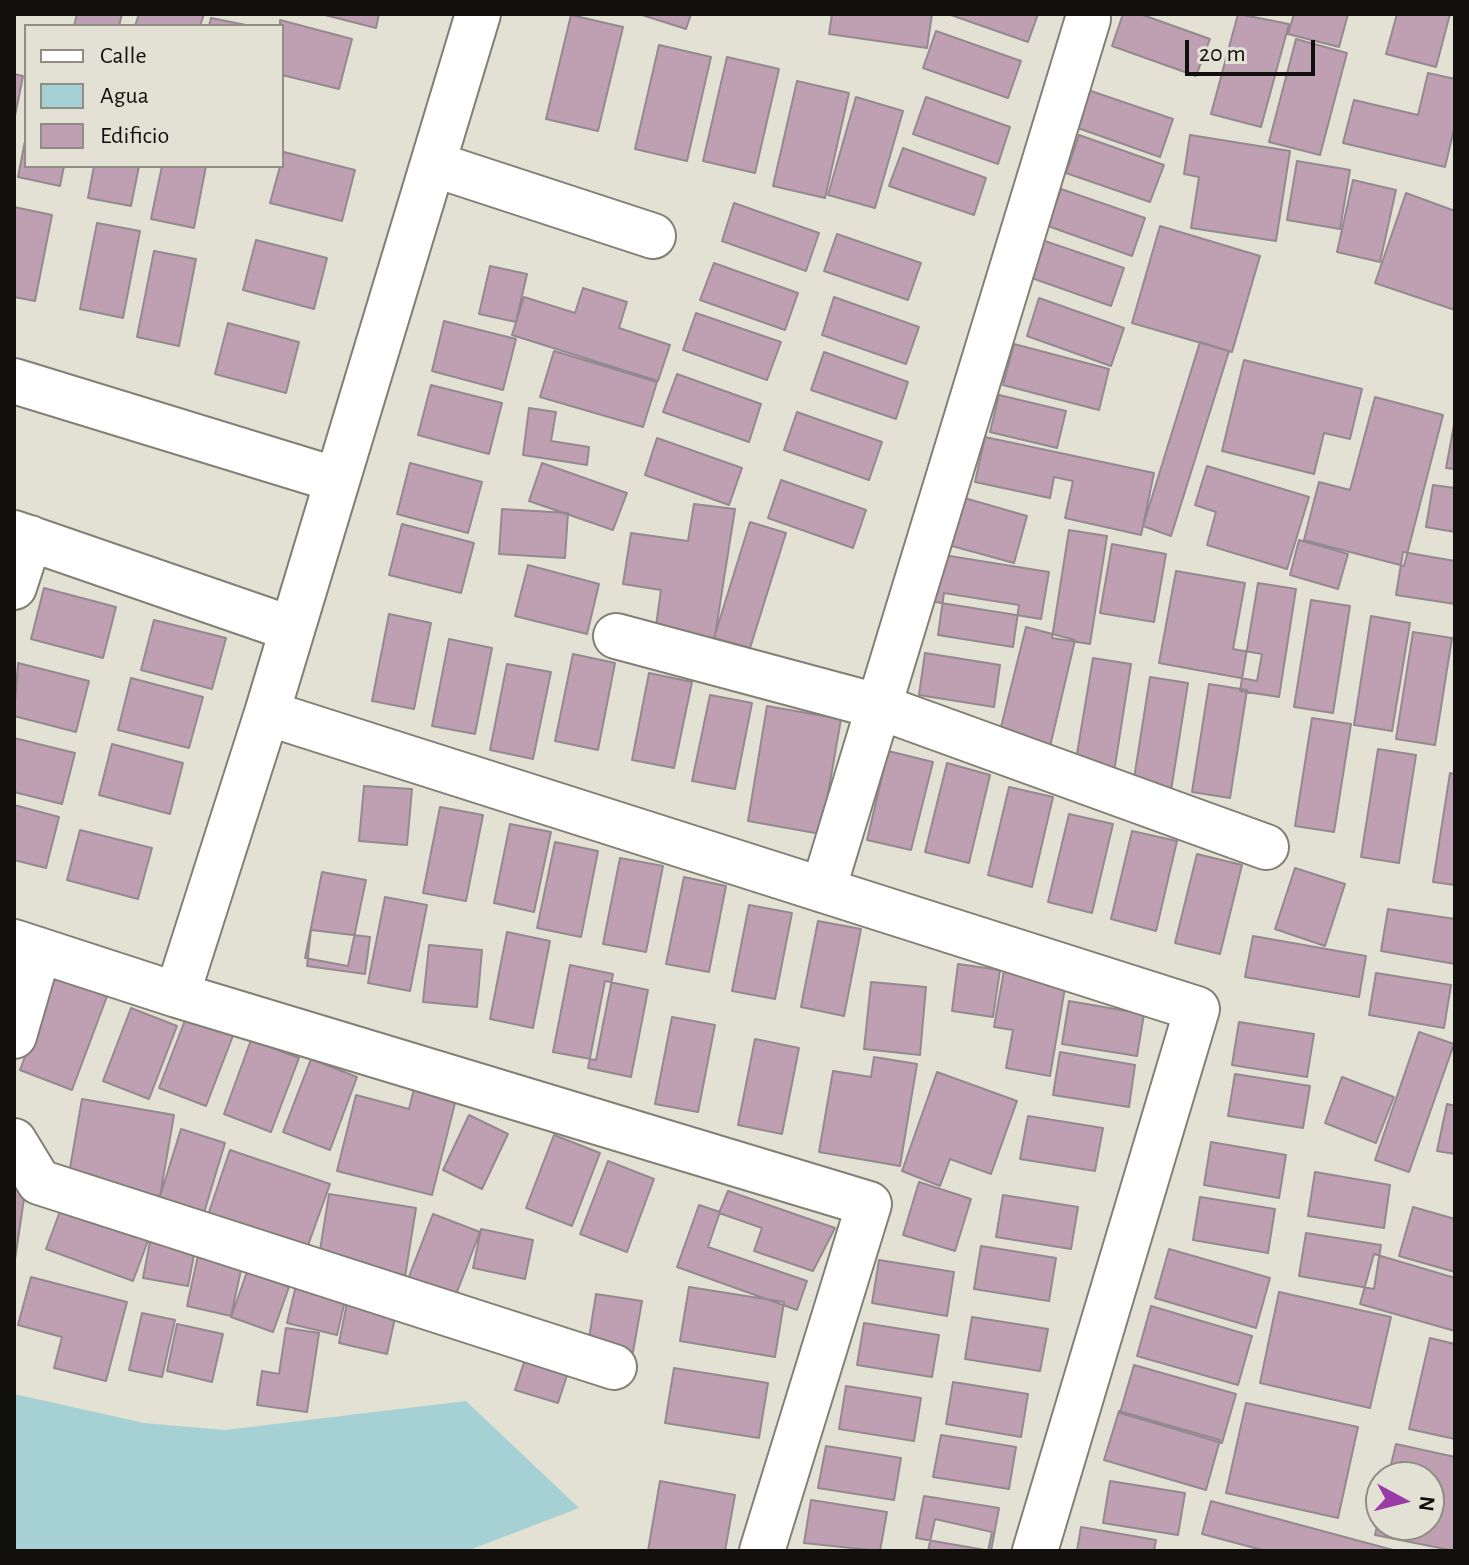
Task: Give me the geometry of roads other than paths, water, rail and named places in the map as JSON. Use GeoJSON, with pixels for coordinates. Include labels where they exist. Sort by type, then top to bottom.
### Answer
{"type":"FeatureCollection","features":[{"type":"Feature","properties":{"kind":"street"},"geometry":{"type":"LineString","coordinates":[[177,995],[267,713],[478,14]]}},
{"type":"Feature","properties":{"kind":"street"},"geometry":{"type":"LineString","coordinates":[[823,890],[1088,19]]}},
{"type":"Feature","properties":{"kind":"street"},"geometry":{"type":"LineString","coordinates":[[433,164],[653,236]]}},
{"type":"Feature","properties":{"kind":"street"},"geometry":{"type":"LineString","coordinates":[[14,381],[337,480]]}},
{"type":"Feature","properties":{"kind":"street"},"geometry":{"type":"LineString","coordinates":[[14,587],[22,536],[292,629]]}},
{"type":"Feature","properties":{"kind":"street"},"geometry":{"type":"LineString","coordinates":[[616,636],[877,706],[1266,847]]}},
{"type":"Feature","properties":{"kind":"street"},"geometry":{"type":"LineString","coordinates":[[267,713],[1197,1009],[1035,1551]]}},
{"type":"Feature","properties":{"kind":"street"},"geometry":{"type":"LineString","coordinates":[[14,1036],[27,946],[177,995],[869,1204],[762,1551]]}},
{"type":"Feature","properties":{"kind":"street"},"geometry":{"type":"LineString","coordinates":[[14,1141],[39,1182],[614,1367]]}},
{"type":"Feature","properties":{"kind":"water"},"geometry":{"type":"Polygon","coordinates":[[[14,1394],[144,1423],[225,1430],[466,1401],[579,1508],[467,1551],[14,1551],[14,1394]]]}}]}
